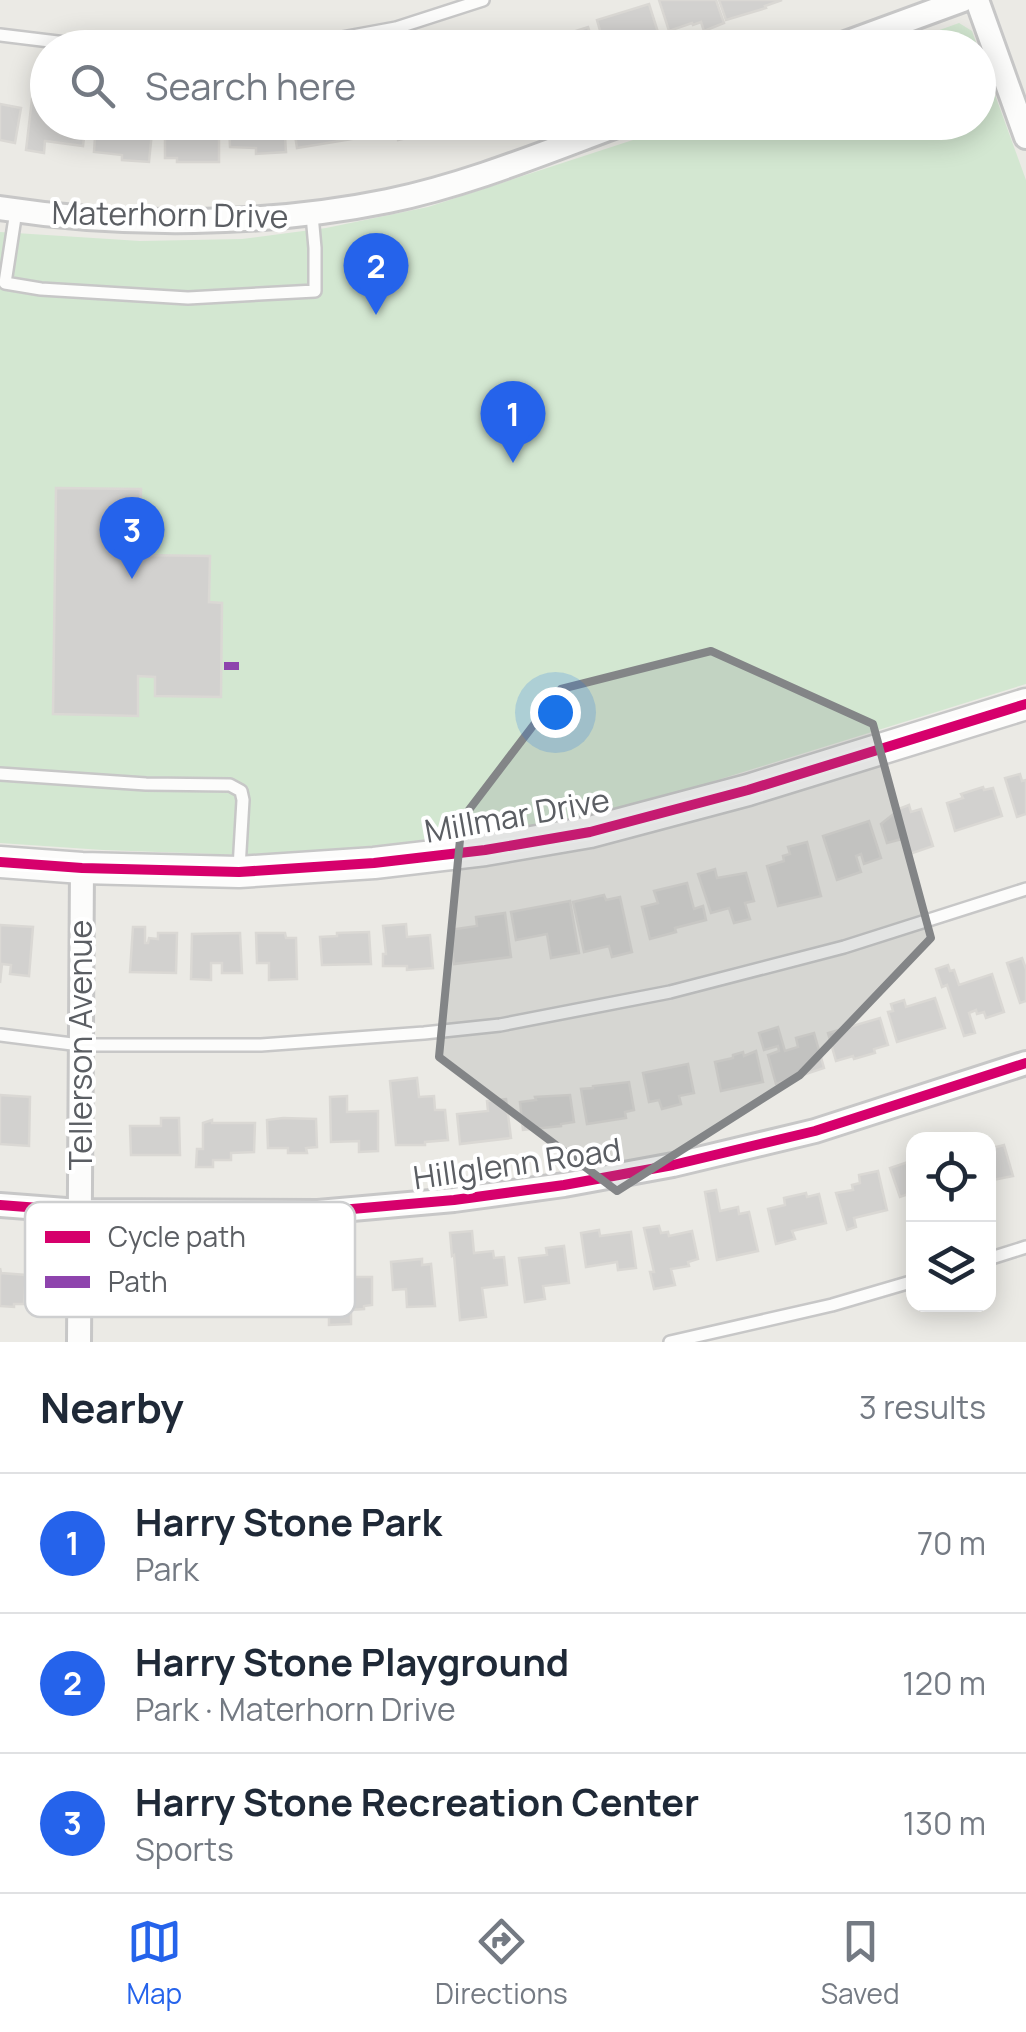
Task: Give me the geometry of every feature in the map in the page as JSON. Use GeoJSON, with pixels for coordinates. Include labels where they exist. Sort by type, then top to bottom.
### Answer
{"type":"FeatureCollection","features":[{"type":"Feature","properties":{"kind":"street"},"geometry":{"type":"LineString","coordinates":[[881,30],[963,0]]}},
{"type":"Feature","properties":{"kind":"street"},"geometry":{"type":"LineString","coordinates":[[978,0],[989,30]]}},
{"type":"Feature","properties":{"kind":"street"},"geometry":{"type":"LineString","coordinates":[[996,51],[1026,137]]}},
{"type":"Feature","properties":{"kind":"street","name":"Materhorn Drive"},"geometry":{"type":"LineString","coordinates":[[8,210],[218,221],[312,214],[390,200],[478,177],[578,140]]}},
{"type":"Feature","properties":{"kind":"street","name":"Millmar Drive"},"geometry":{"type":"LineString","coordinates":[[0,862],[82,868],[239,859],[374,863],[467,852],[590,832],[748,790],[1026,704]]}},
{"type":"Feature","properties":{"kind":"street","name":"Tellerson Avenue"},"geometry":{"type":"LineString","coordinates":[[80,1202],[82,868]]}},
{"type":"Feature","properties":{"kind":"street","name":"Hillglenn Road"},"geometry":{"type":"LineString","coordinates":[[355,1209],[564,1185],[674,1164],[815,1132],[1026,1063]]}},
{"type":"Feature","properties":{"kind":"street","name":"Hillglenn Road"},"geometry":{"type":"LineString","coordinates":[[0,1205],[25,1207]]}},
{"type":"Feature","properties":{"kind":"street","name":"Tellerson Avenue"},"geometry":{"type":"LineString","coordinates":[[79,1317],[79,1342]]}},
{"type":"Feature","properties":{"kind":"lane"},"geometry":{"type":"LineString","coordinates":[[385,30],[482,0]]}},
{"type":"Feature","properties":{"kind":"lane"},"geometry":{"type":"LineString","coordinates":[[0,35],[30,39]]}},
{"type":"Feature","properties":{"kind":"lane"},"geometry":{"type":"LineString","coordinates":[[8,210],[5,284],[188,298],[315,291],[312,214]]}},
{"type":"Feature","properties":{"kind":"lane"},"geometry":{"type":"LineString","coordinates":[[0,774],[129,783],[230,784],[242,791],[239,859]]}},
{"type":"Feature","properties":{"kind":"lane"},"geometry":{"type":"LineString","coordinates":[[0,1035],[80,1045],[261,1046],[500,1025],[670,992],[844,947],[1026,889]]}},
{"type":"Feature","properties":{"kind":"lane"},"geometry":{"type":"LineString","coordinates":[[996,1257],[1026,1248]]}},
{"type":"Feature","properties":{"kind":"lane"},"geometry":{"type":"LineString","coordinates":[[670,1342],[832,1305],[906,1283]]}},
{"type":"Feature","properties":{"kind":"highlighted area"},"geometry":{"type":"Polygon","coordinates":[[[711,651],[873,724],[931,938],[800,1075],[617,1191],[439,1057],[462,819],[561,689],[711,651]]]}},
{"type":"Feature","properties":{"kind":"green space"},"geometry":{"type":"Polygon","coordinates":[[[959,23],[970,30],[939,30],[959,23]]]}},
{"type":"Feature","properties":{"kind":"green space"},"geometry":{"type":"Polygon","coordinates":[[[996,98],[1026,180],[1026,684],[663,797],[542,824],[396,846],[271,856],[0,843],[0,232],[140,241],[242,239],[326,228],[428,207],[633,140],[996,140],[996,98]]]}},
{"type":"Feature","properties":{"kind":"building"},"geometry":{"type":"Polygon","coordinates":[[[659,0],[716,0],[724,23],[706,30],[701,22],[669,30],[659,0]]]}},
{"type":"Feature","properties":{"kind":"building"},"geometry":{"type":"Polygon","coordinates":[[[719,0],[782,0],[726,20],[719,0]]]}},
{"type":"Feature","properties":{"kind":"building"},"geometry":{"type":"Polygon","coordinates":[[[649,4],[657,30],[600,30],[597,20],[649,4]]]}},
{"type":"Feature","properties":{"kind":"building"},"geometry":{"type":"Polygon","coordinates":[[[0,104],[21,108],[15,143],[0,140],[0,104]]]}},
{"type":"Feature","properties":{"kind":"building"},"geometry":{"type":"Polygon","coordinates":[[[30,116],[30,140],[84,140],[83,146],[45,141],[44,153],[26,150],[30,116]]]}},
{"type":"Feature","properties":{"kind":"building"},"geometry":{"type":"Polygon","coordinates":[[[95,140],[151,140],[149,162],[94,152],[95,140]]]}},
{"type":"Feature","properties":{"kind":"building"},"geometry":{"type":"Polygon","coordinates":[[[165,140],[219,140],[219,162],[177,162],[177,158],[165,158],[165,140]]]}},
{"type":"Feature","properties":{"kind":"building"},"geometry":{"type":"Polygon","coordinates":[[[230,140],[285,140],[286,152],[256,154],[256,148],[230,147],[230,140]]]}},
{"type":"Feature","properties":{"kind":"building"},"geometry":{"type":"Polygon","coordinates":[[[296,140],[346,140],[297,148],[296,140]]]}},
{"type":"Feature","properties":{"kind":"building"},"geometry":{"type":"Polygon","coordinates":[[[56,488],[141,489],[140,555],[210,556],[209,602],[222,603],[221,697],[155,696],[155,677],[138,676],[138,716],[53,714],[56,488]]]}},
{"type":"Feature","properties":{"kind":"building"},"geometry":{"type":"Polygon","coordinates":[[[1020,774],[1022,781],[1026,780],[1026,814],[1017,817],[1005,778],[1020,774]]]}},
{"type":"Feature","properties":{"kind":"building"},"geometry":{"type":"Polygon","coordinates":[[[983,787],[993,788],[1002,816],[955,831],[947,803],[983,787]]]}},
{"type":"Feature","properties":{"kind":"building"},"geometry":{"type":"Polygon","coordinates":[[[909,805],[911,812],[921,809],[933,846],[907,855],[902,839],[887,843],[881,824],[909,805]]]}},
{"type":"Feature","properties":{"kind":"building"},"geometry":{"type":"Polygon","coordinates":[[[869,821],[881,858],[864,864],[861,854],[856,856],[861,872],[837,880],[823,836],[869,821]]]}},
{"type":"Feature","properties":{"kind":"building"},"geometry":{"type":"Polygon","coordinates":[[[807,842],[821,896],[778,906],[767,866],[784,861],[783,856],[790,854],[788,847],[807,842]]]}},
{"type":"Feature","properties":{"kind":"building"},"geometry":{"type":"Polygon","coordinates":[[[715,869],[717,878],[746,873],[754,901],[745,903],[750,919],[734,923],[729,908],[711,913],[698,874],[715,869]]]}},
{"type":"Feature","properties":{"kind":"building"},"geometry":{"type":"Polygon","coordinates":[[[687,883],[694,909],[703,906],[706,920],[650,939],[642,907],[658,903],[654,891],[687,883]]]}},
{"type":"Feature","properties":{"kind":"building"},"geometry":{"type":"Polygon","coordinates":[[[604,895],[606,900],[620,897],[632,952],[612,957],[609,946],[584,952],[573,902],[604,895]]]}},
{"type":"Feature","properties":{"kind":"building"},"geometry":{"type":"Polygon","coordinates":[[[570,901],[579,953],[551,958],[547,934],[516,940],[511,912],[570,901]]]}},
{"type":"Feature","properties":{"kind":"building"},"geometry":{"type":"Polygon","coordinates":[[[505,913],[511,957],[454,964],[449,930],[477,926],[476,917],[505,913]]]}},
{"type":"Feature","properties":{"kind":"building"},"geometry":{"type":"Polygon","coordinates":[[[406,924],[407,937],[430,935],[433,968],[407,970],[407,966],[383,966],[383,926],[406,924]]]}},
{"type":"Feature","properties":{"kind":"building"},"geometry":{"type":"Polygon","coordinates":[[[0,925],[33,927],[29,976],[10,974],[11,965],[2,964],[0,983],[0,925]]]}},
{"type":"Feature","properties":{"kind":"building"},"geometry":{"type":"Polygon","coordinates":[[[133,927],[145,927],[145,943],[149,938],[158,939],[158,933],[177,933],[176,973],[130,972],[133,927]]]}},
{"type":"Feature","properties":{"kind":"building"},"geometry":{"type":"Polygon","coordinates":[[[369,932],[371,964],[322,965],[320,937],[369,932]]]}},
{"type":"Feature","properties":{"kind":"building"},"geometry":{"type":"Polygon","coordinates":[[[240,933],[242,973],[222,973],[222,963],[211,963],[211,980],[191,979],[192,934],[240,933]]]}},
{"type":"Feature","properties":{"kind":"building"},"geometry":{"type":"Polygon","coordinates":[[[256,933],[285,933],[286,938],[296,938],[297,979],[269,980],[269,963],[257,963],[256,933]]]}},
{"type":"Feature","properties":{"kind":"building"},"geometry":{"type":"Polygon","coordinates":[[[1022,958],[1026,1001],[1020,1003],[1007,963],[1022,958]]]}},
{"type":"Feature","properties":{"kind":"building"},"geometry":{"type":"Polygon","coordinates":[[[948,965],[959,985],[992,974],[1004,1012],[986,1018],[984,1012],[969,1013],[975,1033],[964,1036],[947,985],[942,987],[936,969],[948,965]]]}},
{"type":"Feature","properties":{"kind":"building"},"geometry":{"type":"Polygon","coordinates":[[[935,998],[945,1028],[897,1042],[888,1012],[893,1011],[891,1004],[904,1000],[906,1007],[935,998]]]}},
{"type":"Feature","properties":{"kind":"building"},"geometry":{"type":"Polygon","coordinates":[[[880,1018],[888,1045],[874,1049],[875,1053],[836,1061],[828,1033],[880,1018]]]}},
{"type":"Feature","properties":{"kind":"building"},"geometry":{"type":"Polygon","coordinates":[[[778,1027],[785,1051],[798,1047],[796,1038],[814,1033],[824,1068],[776,1084],[768,1055],[779,1051],[778,1046],[764,1050],[759,1033],[778,1027]]]}},
{"type":"Feature","properties":{"kind":"building"},"geometry":{"type":"Polygon","coordinates":[[[756,1051],[763,1082],[721,1091],[715,1062],[756,1051]]]}},
{"type":"Feature","properties":{"kind":"building"},"geometry":{"type":"Polygon","coordinates":[[[688,1064],[694,1093],[679,1096],[681,1104],[662,1109],[659,1100],[649,1102],[643,1073],[688,1064]]]}},
{"type":"Feature","properties":{"kind":"building"},"geometry":{"type":"Polygon","coordinates":[[[417,1078],[419,1097],[434,1096],[435,1110],[445,1110],[448,1140],[396,1145],[390,1081],[417,1078]]]}},
{"type":"Feature","properties":{"kind":"building"},"geometry":{"type":"Polygon","coordinates":[[[629,1082],[634,1110],[625,1112],[626,1118],[587,1124],[581,1089],[629,1082]]]}},
{"type":"Feature","properties":{"kind":"building"},"geometry":{"type":"Polygon","coordinates":[[[0,1095],[30,1097],[29,1146],[0,1144],[0,1095]]]}},
{"type":"Feature","properties":{"kind":"building"},"geometry":{"type":"Polygon","coordinates":[[[570,1095],[574,1122],[523,1130],[520,1102],[570,1095]]]}},
{"type":"Feature","properties":{"kind":"building"},"geometry":{"type":"Polygon","coordinates":[[[347,1096],[347,1112],[378,1111],[378,1151],[359,1152],[359,1141],[331,1142],[330,1097],[347,1096]]]}},
{"type":"Feature","properties":{"kind":"building"},"geometry":{"type":"Polygon","coordinates":[[[506,1099],[511,1138],[460,1144],[457,1114],[488,1111],[487,1101],[506,1099]]]}},
{"type":"Feature","properties":{"kind":"building"},"geometry":{"type":"Polygon","coordinates":[[[161,1118],[179,1118],[180,1155],[131,1155],[130,1126],[161,1126],[161,1118]]]}},
{"type":"Feature","properties":{"kind":"building"},"geometry":{"type":"Polygon","coordinates":[[[316,1119],[317,1147],[306,1148],[307,1153],[268,1148],[267,1120],[316,1119]]]}},
{"type":"Feature","properties":{"kind":"building"},"geometry":{"type":"Polygon","coordinates":[[[203,1123],[255,1123],[254,1152],[231,1153],[231,1160],[213,1160],[213,1167],[196,1167],[197,1149],[203,1149],[203,1123]]]}},
{"type":"Feature","properties":{"kind":"building"},"geometry":{"type":"Polygon","coordinates":[[[1004,1145],[1013,1176],[996,1179],[996,1147],[1004,1145]]]}},
{"type":"Feature","properties":{"kind":"building"},"geometry":{"type":"Polygon","coordinates":[[[906,1163],[906,1195],[900,1197],[890,1168],[906,1163]]]}},
{"type":"Feature","properties":{"kind":"building"},"geometry":{"type":"Polygon","coordinates":[[[878,1171],[887,1210],[854,1218],[856,1227],[847,1230],[836,1193],[853,1190],[852,1185],[860,1183],[859,1175],[878,1171]]]}},
{"type":"Feature","properties":{"kind":"building"},"geometry":{"type":"Polygon","coordinates":[[[716,1190],[720,1211],[738,1207],[739,1214],[749,1212],[758,1251],[717,1260],[705,1192],[716,1190]]]}},
{"type":"Feature","properties":{"kind":"building"},"geometry":{"type":"Polygon","coordinates":[[[806,1193],[807,1197],[819,1194],[826,1223],[792,1231],[795,1239],[776,1244],[768,1209],[785,1205],[784,1198],[806,1193]]]}},
{"type":"Feature","properties":{"kind":"building"},"geometry":{"type":"Polygon","coordinates":[[[659,1226],[661,1233],[668,1232],[669,1236],[692,1231],[698,1259],[688,1262],[689,1266],[671,1269],[675,1285],[654,1289],[644,1228],[659,1226]]]}},
{"type":"Feature","properties":{"kind":"building"},"geometry":{"type":"Polygon","coordinates":[[[599,1230],[600,1236],[631,1232],[636,1268],[618,1270],[617,1262],[586,1267],[581,1233],[599,1230]]]}},
{"type":"Feature","properties":{"kind":"building"},"geometry":{"type":"Polygon","coordinates":[[[472,1231],[474,1253],[493,1251],[494,1258],[504,1257],[507,1285],[482,1288],[486,1317],[460,1320],[450,1233],[472,1231]]]}},
{"type":"Feature","properties":{"kind":"building"},"geometry":{"type":"Polygon","coordinates":[[[564,1246],[569,1283],[543,1286],[545,1299],[525,1302],[519,1258],[547,1255],[546,1248],[564,1246]]]}},
{"type":"Feature","properties":{"kind":"building"},"geometry":{"type":"Polygon","coordinates":[[[422,1259],[422,1265],[431,1264],[435,1306],[407,1307],[406,1289],[393,1290],[391,1262],[422,1259]]]}},
{"type":"Feature","properties":{"kind":"building"},"geometry":{"type":"Polygon","coordinates":[[[0,1268],[1,1273],[25,1275],[24,1304],[0,1306],[0,1268]]]}},
{"type":"Feature","properties":{"kind":"building"},"geometry":{"type":"Polygon","coordinates":[[[355,1277],[372,1277],[372,1305],[355,1310],[355,1277]]]}},
{"type":"Feature","properties":{"kind":"building"},"geometry":{"type":"Polygon","coordinates":[[[329,1317],[351,1317],[351,1324],[329,1325],[329,1317]]]}},
{"type":"Feature","properties":{"kind":"marked path"},"geometry":{"type":"LineString","coordinates":[[224,666],[245,666]]}},
{"type":"Feature","properties":{"kind":"cycle path"},"geometry":{"type":"LineString","coordinates":[[0,862],[239,872],[374,863],[485,850],[590,832],[748,790],[1026,704]]}},
{"type":"Feature","properties":{"kind":"cycle path"},"geometry":{"type":"LineString","coordinates":[[355,1209],[564,1185],[673,1165],[815,1131],[1026,1063]]}},
{"type":"Feature","properties":{"kind":"cycle path"},"geometry":{"type":"LineString","coordinates":[[0,1205],[25,1207]]}},
{"type":"Feature","properties":{"kind":"place","name":"Harry Stone Playground"},"geometry":{"type":"Point","coordinates":[376,315]}},
{"type":"Feature","properties":{"kind":"place","name":"Harry Stone Park"},"geometry":{"type":"Point","coordinates":[513,463]}},
{"type":"Feature","properties":{"kind":"place","name":"Harry Stone Recreation Center"},"geometry":{"type":"Point","coordinates":[132,579]}}]}
